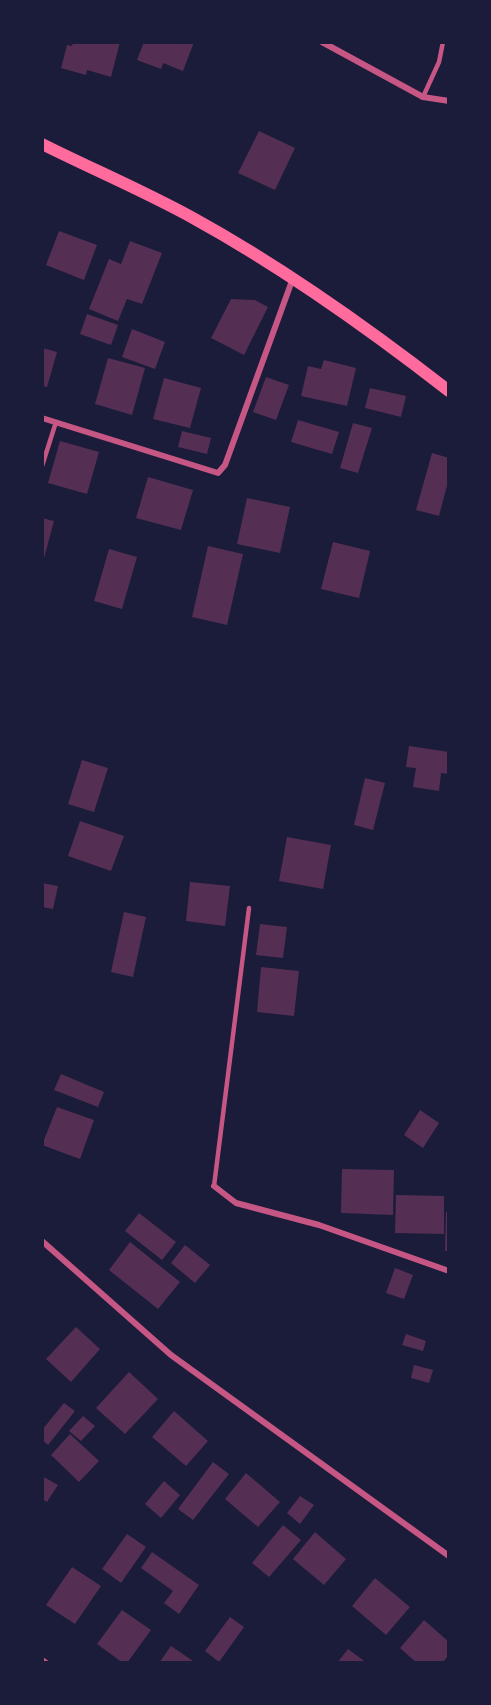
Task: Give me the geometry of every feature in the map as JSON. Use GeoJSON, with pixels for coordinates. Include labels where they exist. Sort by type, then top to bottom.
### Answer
{"type":"FeatureCollection","features":[{"type":"Feature","properties":{"kind":"main road"},"geometry":{"type":"LineString","coordinates":[[42,144],[193,218],[293,278],[378,336],[449,391]]}},
{"type":"Feature","properties":{"kind":"street"},"geometry":{"type":"LineString","coordinates":[[322,42],[423,97],[449,101]]}},
{"type":"Feature","properties":{"kind":"street"},"geometry":{"type":"LineString","coordinates":[[42,418],[218,472],[225,465],[293,278]]}},
{"type":"Feature","properties":{"kind":"street"},"geometry":{"type":"LineString","coordinates":[[214,1186],[236,1203],[319,1225],[449,1271]]}},
{"type":"Feature","properties":{"kind":"street"},"geometry":{"type":"LineString","coordinates":[[42,1241],[171,1355],[449,1556]]}},
{"type":"Feature","properties":{"kind":"street"},"geometry":{"type":"LineString","coordinates":[[42,1660],[46,1663]]}},
{"type":"Feature","properties":{"kind":"lane"},"geometry":{"type":"LineString","coordinates":[[423,97],[439,62],[443,42]]}},
{"type":"Feature","properties":{"kind":"lane"},"geometry":{"type":"LineString","coordinates":[[42,466],[56,422]]}},
{"type":"Feature","properties":{"kind":"lane"},"geometry":{"type":"LineString","coordinates":[[214,1186],[249,908]]}},
{"type":"Feature","properties":{"kind":"building"},"geometry":{"type":"Polygon","coordinates":[[[73,42],[120,42],[111,77],[87,70],[86,75],[61,68],[67,45],[72,46],[73,42]]]}},
{"type":"Feature","properties":{"kind":"building"},"geometry":{"type":"Polygon","coordinates":[[[144,42],[194,42],[183,71],[163,63],[161,69],[137,60],[144,42]]]}},
{"type":"Feature","properties":{"kind":"building"},"geometry":{"type":"Polygon","coordinates":[[[259,131],[295,148],[275,190],[238,173],[259,131]]]}},
{"type":"Feature","properties":{"kind":"building"},"geometry":{"type":"Polygon","coordinates":[[[59,231],[97,245],[84,280],[46,265],[59,231]]]}},
{"type":"Feature","properties":{"kind":"building"},"geometry":{"type":"Polygon","coordinates":[[[130,241],[162,253],[142,304],[127,299],[118,321],[89,309],[109,259],[121,264],[130,241]]]}},
{"type":"Feature","properties":{"kind":"building"},"geometry":{"type":"Polygon","coordinates":[[[231,299],[255,300],[268,307],[244,355],[211,338],[231,299]]]}},
{"type":"Feature","properties":{"kind":"building"},"geometry":{"type":"Polygon","coordinates":[[[87,314],[118,325],[111,345],[80,334],[87,314]]]}},
{"type":"Feature","properties":{"kind":"building"},"geometry":{"type":"Polygon","coordinates":[[[132,329],[165,342],[155,369],[122,357],[132,329]]]}},
{"type":"Feature","properties":{"kind":"building"},"geometry":{"type":"Polygon","coordinates":[[[42,348],[57,352],[47,387],[42,386],[42,348]]]}},
{"type":"Feature","properties":{"kind":"building"},"geometry":{"type":"Polygon","coordinates":[[[108,358],[145,368],[132,415],[95,404],[108,358]]]}},
{"type":"Feature","properties":{"kind":"building"},"geometry":{"type":"Polygon","coordinates":[[[324,360],[356,368],[347,406],[301,396],[308,366],[321,369],[324,360]]]}},
{"type":"Feature","properties":{"kind":"building"},"geometry":{"type":"Polygon","coordinates":[[[266,377],[289,385],[276,420],[253,412],[266,377]]]}},
{"type":"Feature","properties":{"kind":"building"},"geometry":{"type":"Polygon","coordinates":[[[164,378],[201,388],[190,428],[153,419],[164,378]]]}},
{"type":"Feature","properties":{"kind":"building"},"geometry":{"type":"Polygon","coordinates":[[[370,388],[406,396],[401,417],[365,408],[370,388]]]}},
{"type":"Feature","properties":{"kind":"building"},"geometry":{"type":"Polygon","coordinates":[[[298,420],[339,432],[332,454],[291,442],[298,420]]]}},
{"type":"Feature","properties":{"kind":"building"},"geometry":{"type":"Polygon","coordinates":[[[353,423],[372,428],[358,473],[340,468],[353,423]]]}},
{"type":"Feature","properties":{"kind":"building"},"geometry":{"type":"Polygon","coordinates":[[[182,431],[211,438],[207,454],[178,447],[182,431]]]}},
{"type":"Feature","properties":{"kind":"building"},"geometry":{"type":"Polygon","coordinates":[[[60,441],[99,452],[87,494],[48,483],[60,441]]]}},
{"type":"Feature","properties":{"kind":"building"},"geometry":{"type":"Polygon","coordinates":[[[432,453],[449,458],[449,478],[439,516],[416,510],[432,453]]]}},
{"type":"Feature","properties":{"kind":"building"},"geometry":{"type":"Polygon","coordinates":[[[148,477],[193,490],[181,530],[136,518],[148,477]]]}},
{"type":"Feature","properties":{"kind":"building"},"geometry":{"type":"Polygon","coordinates":[[[247,498],[290,507],[280,553],[237,544],[247,498]]]}},
{"type":"Feature","properties":{"kind":"building"},"geometry":{"type":"Polygon","coordinates":[[[42,518],[54,521],[43,562],[42,562],[42,518]]]}},
{"type":"Feature","properties":{"kind":"building"},"geometry":{"type":"Polygon","coordinates":[[[333,542],[370,551],[359,598],[321,589],[333,542]]]}},
{"type":"Feature","properties":{"kind":"building"},"geometry":{"type":"Polygon","coordinates":[[[208,546],[243,554],[227,625],[192,617],[208,546]]]}},
{"type":"Feature","properties":{"kind":"building"},"geometry":{"type":"Polygon","coordinates":[[[109,549],[137,557],[122,609],[94,601],[109,549]]]}},
{"type":"Feature","properties":{"kind":"building"},"geometry":{"type":"Polygon","coordinates":[[[409,746],[449,752],[449,774],[441,773],[439,791],[413,787],[416,768],[406,767],[409,746]]]}},
{"type":"Feature","properties":{"kind":"building"},"geometry":{"type":"Polygon","coordinates":[[[82,760],[108,768],[94,812],[68,804],[82,760]]]}},
{"type":"Feature","properties":{"kind":"building"},"geometry":{"type":"Polygon","coordinates":[[[365,778],[385,783],[373,830],[354,825],[365,778]]]}},
{"type":"Feature","properties":{"kind":"building"},"geometry":{"type":"Polygon","coordinates":[[[80,821],[124,836],[111,871],[68,856],[80,821]]]}},
{"type":"Feature","properties":{"kind":"building"},"geometry":{"type":"Polygon","coordinates":[[[287,837],[331,845],[323,889],[279,881],[287,837]]]}},
{"type":"Feature","properties":{"kind":"building"},"geometry":{"type":"Polygon","coordinates":[[[190,882],[230,886],[225,926],[186,921],[190,882]]]}},
{"type":"Feature","properties":{"kind":"building"},"geometry":{"type":"Polygon","coordinates":[[[42,883],[58,886],[53,909],[42,907],[42,883]]]}},
{"type":"Feature","properties":{"kind":"building"},"geometry":{"type":"Polygon","coordinates":[[[124,912],[146,917],[133,977],[111,972],[124,912]]]}},
{"type":"Feature","properties":{"kind":"building"},"geometry":{"type":"Polygon","coordinates":[[[260,924],[287,927],[283,958],[256,955],[260,924]]]}},
{"type":"Feature","properties":{"kind":"building"},"geometry":{"type":"Polygon","coordinates":[[[261,967],[299,971],[294,1016],[257,1012],[261,967]]]}},
{"type":"Feature","properties":{"kind":"building"},"geometry":{"type":"Polygon","coordinates":[[[61,1074],[104,1092],[98,1107],[54,1090],[61,1074]]]}},
{"type":"Feature","properties":{"kind":"building"},"geometry":{"type":"Polygon","coordinates":[[[57,1107],[94,1120],[80,1159],[42,1145],[57,1107]]]}},
{"type":"Feature","properties":{"kind":"building"},"geometry":{"type":"Polygon","coordinates":[[[420,1110],[439,1123],[423,1148],[404,1135],[420,1110]]]}},
{"type":"Feature","properties":{"kind":"building"},"geometry":{"type":"Polygon","coordinates":[[[342,1169],[394,1170],[393,1215],[341,1213],[342,1169]]]}},
{"type":"Feature","properties":{"kind":"building"},"geometry":{"type":"Polygon","coordinates":[[[396,1195],[444,1196],[444,1234],[395,1233],[396,1195]]]}},
{"type":"Feature","properties":{"kind":"building"},"geometry":{"type":"Polygon","coordinates":[[[446,1212],[449,1212],[449,1251],[445,1251],[446,1212]]]}},
{"type":"Feature","properties":{"kind":"building"},"geometry":{"type":"Polygon","coordinates":[[[139,1213],[176,1242],[162,1260],[125,1231],[139,1213]]]}},
{"type":"Feature","properties":{"kind":"building"},"geometry":{"type":"Polygon","coordinates":[[[130,1242],[180,1282],[158,1309],[109,1270],[130,1242]]]}},
{"type":"Feature","properties":{"kind":"building"},"geometry":{"type":"Polygon","coordinates":[[[185,1245],[210,1265],[195,1283],[171,1263],[185,1245]]]}},
{"type":"Feature","properties":{"kind":"building"},"geometry":{"type":"Polygon","coordinates":[[[395,1268],[413,1275],[404,1299],[386,1293],[395,1268]]]}},
{"type":"Feature","properties":{"kind":"building"},"geometry":{"type":"Polygon","coordinates":[[[76,1327],[100,1349],[71,1382],[46,1359],[76,1327]]]}},
{"type":"Feature","properties":{"kind":"building"},"geometry":{"type":"Polygon","coordinates":[[[406,1334],[426,1341],[423,1351],[402,1345],[406,1334]]]}},
{"type":"Feature","properties":{"kind":"building"},"geometry":{"type":"Polygon","coordinates":[[[414,1365],[433,1370],[429,1383],[411,1378],[414,1365]]]}},
{"type":"Feature","properties":{"kind":"building"},"geometry":{"type":"Polygon","coordinates":[[[129,1372],[158,1399],[125,1434],[96,1408],[129,1372]]]}},
{"type":"Feature","properties":{"kind":"building"},"geometry":{"type":"Polygon","coordinates":[[[64,1403],[75,1411],[48,1445],[42,1440],[42,1430],[64,1403]]]}},
{"type":"Feature","properties":{"kind":"building"},"geometry":{"type":"Polygon","coordinates":[[[174,1411],[208,1441],[186,1466],[152,1437],[174,1411]]]}},
{"type":"Feature","properties":{"kind":"building"},"geometry":{"type":"Polygon","coordinates":[[[83,1416],[95,1426],[81,1441],[69,1431],[83,1416]]]}},
{"type":"Feature","properties":{"kind":"building"},"geometry":{"type":"Polygon","coordinates":[[[70,1434],[99,1461],[79,1482],[51,1455],[70,1434]]]}},
{"type":"Feature","properties":{"kind":"building"},"geometry":{"type":"Polygon","coordinates":[[[213,1462],[229,1474],[193,1520],[178,1509],[213,1462]]]}},
{"type":"Feature","properties":{"kind":"building"},"geometry":{"type":"Polygon","coordinates":[[[246,1473],[280,1502],[258,1527],[225,1499],[246,1473]]]}},
{"type":"Feature","properties":{"kind":"building"},"geometry":{"type":"Polygon","coordinates":[[[42,1476],[58,1485],[47,1502],[42,1499],[42,1476]]]}},
{"type":"Feature","properties":{"kind":"building"},"geometry":{"type":"Polygon","coordinates":[[[164,1481],[180,1495],[161,1518],[145,1504],[164,1481]]]}},
{"type":"Feature","properties":{"kind":"building"},"geometry":{"type":"Polygon","coordinates":[[[300,1496],[314,1505],[300,1524],[287,1513],[300,1496]]]}},
{"type":"Feature","properties":{"kind":"building"},"geometry":{"type":"Polygon","coordinates":[[[283,1525],[301,1540],[269,1577],[252,1563],[283,1525]]]}},
{"type":"Feature","properties":{"kind":"building"},"geometry":{"type":"Polygon","coordinates":[[[315,1532],[346,1559],[324,1585],[293,1559],[315,1532]]]}},
{"type":"Feature","properties":{"kind":"building"},"geometry":{"type":"Polygon","coordinates":[[[127,1534],[146,1547],[121,1583],[102,1569],[127,1534]]]}},
{"type":"Feature","properties":{"kind":"building"},"geometry":{"type":"Polygon","coordinates":[[[152,1552],[199,1585],[179,1614],[164,1603],[173,1591],[141,1568],[152,1552]]]}},
{"type":"Feature","properties":{"kind":"building"},"geometry":{"type":"Polygon","coordinates":[[[72,1567],[101,1586],[75,1624],[46,1605],[72,1567]]]}},
{"type":"Feature","properties":{"kind":"building"},"geometry":{"type":"Polygon","coordinates":[[[375,1578],[410,1607],[386,1635],[352,1606],[375,1578]]]}},
{"type":"Feature","properties":{"kind":"building"},"geometry":{"type":"Polygon","coordinates":[[[122,1610],[151,1630],[127,1663],[123,1663],[97,1644],[122,1610]]]}},
{"type":"Feature","properties":{"kind":"building"},"geometry":{"type":"Polygon","coordinates":[[[230,1617],[244,1627],[219,1662],[205,1651],[230,1617]]]}},
{"type":"Feature","properties":{"kind":"building"},"geometry":{"type":"Polygon","coordinates":[[[424,1620],[449,1642],[449,1655],[442,1663],[417,1663],[400,1648],[424,1620]]]}},
{"type":"Feature","properties":{"kind":"building"},"geometry":{"type":"Polygon","coordinates":[[[171,1646],[196,1663],[159,1663],[171,1646]]]}},
{"type":"Feature","properties":{"kind":"building"},"geometry":{"type":"Polygon","coordinates":[[[348,1649],[367,1663],[337,1663],[348,1649]]]}}]}
